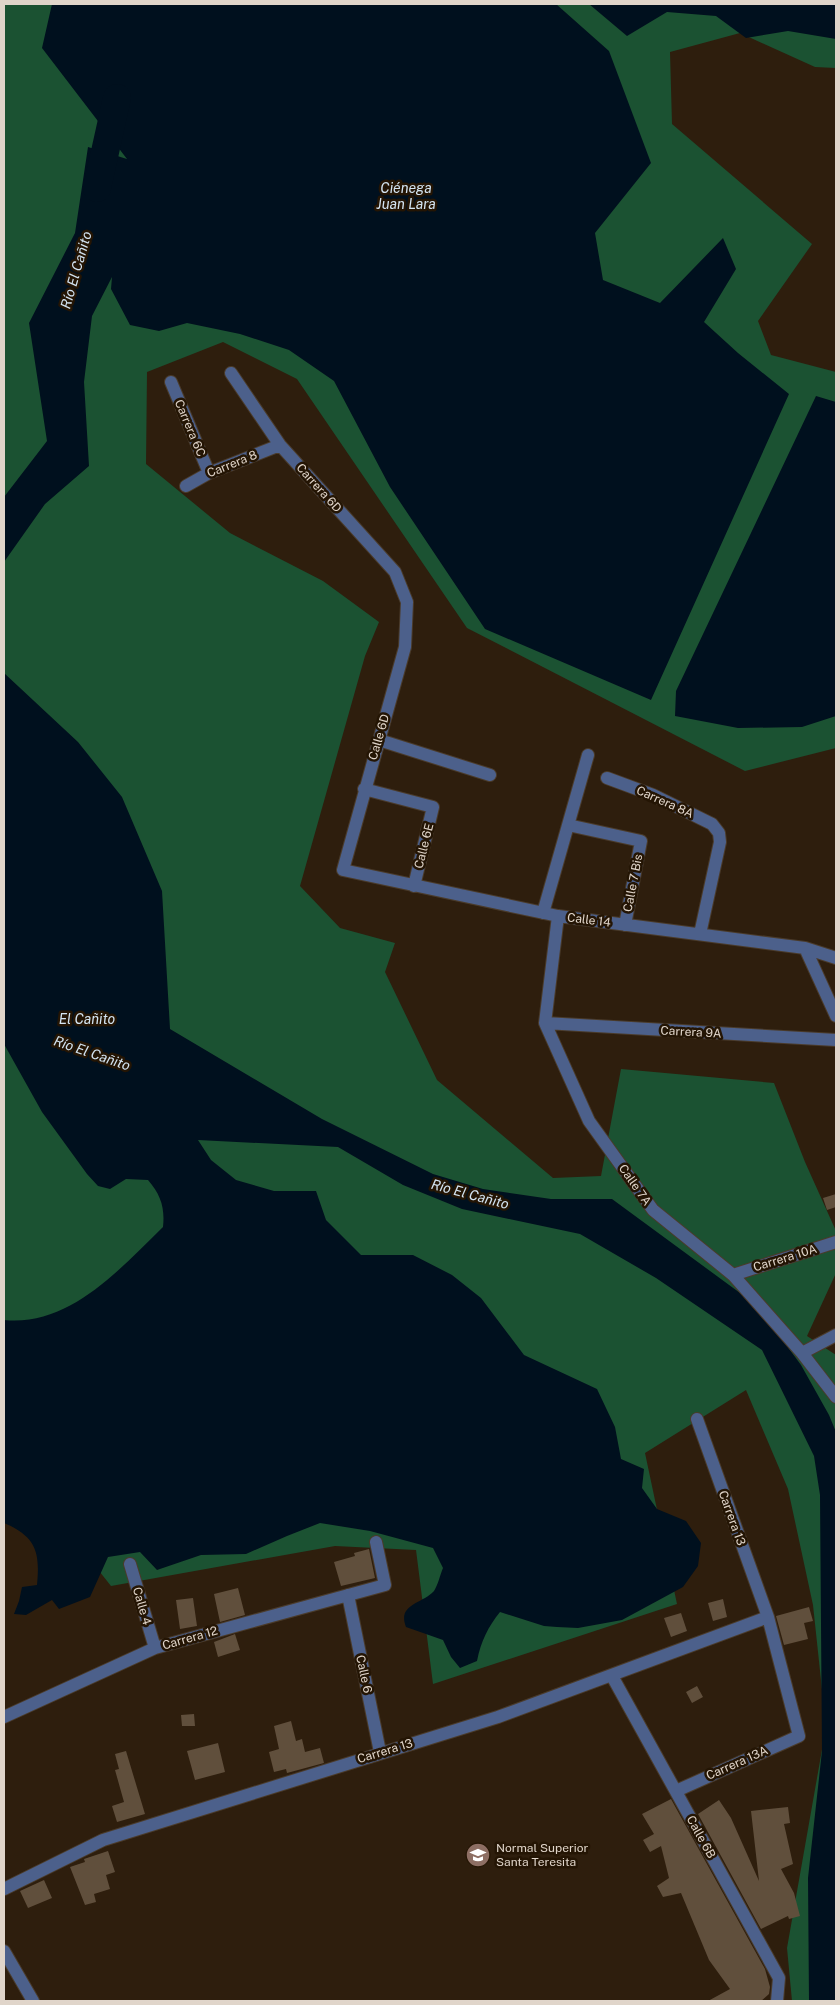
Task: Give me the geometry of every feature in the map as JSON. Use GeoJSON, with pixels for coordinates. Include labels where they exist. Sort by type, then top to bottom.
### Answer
{"type":"FeatureCollection","features":[{"type":"Feature","properties":{"kind":"street","name":"Carrera 6D"},"geometry":{"type":"LineString","coordinates":[[231,373],[280,445],[395,572],[407,602]]}},
{"type":"Feature","properties":{"kind":"street","name":"Carrera 6C"},"geometry":{"type":"LineString","coordinates":[[171,382],[209,473]]}},
{"type":"Feature","properties":{"kind":"street","name":"Carrera 8"},"geometry":{"type":"LineString","coordinates":[[186,486],[209,473],[280,445]]}},
{"type":"Feature","properties":{"kind":"street","name":"Calle 6D"},"geometry":{"type":"LineString","coordinates":[[343,870],[364,788],[405,647],[407,602]]}},
{"type":"Feature","properties":{"kind":"street"},"geometry":{"type":"LineString","coordinates":[[379,740],[490,775]]}},
{"type":"Feature","properties":{"kind":"street"},"geometry":{"type":"LineString","coordinates":[[543,914],[588,755]]}},
{"type":"Feature","properties":{"kind":"street","name":"Carrera 8A"},"geometry":{"type":"LineString","coordinates":[[607,778],[653,795],[712,824],[719,833],[720,842],[700,934]]}},
{"type":"Feature","properties":{"kind":"street","name":"Calle 6E"},"geometry":{"type":"LineString","coordinates":[[364,788],[433,807],[414,886]]}},
{"type":"Feature","properties":{"kind":"street","name":"Calle 7 Bis"},"geometry":{"type":"LineString","coordinates":[[568,825],[642,841],[625,925]]}},
{"type":"Feature","properties":{"kind":"street","name":"Calle 14"},"geometry":{"type":"LineString","coordinates":[[343,870],[543,914],[805,948],[836,958]]}},
{"type":"Feature","properties":{"kind":"street"},"geometry":{"type":"LineString","coordinates":[[545,1023],[558,916]]}},
{"type":"Feature","properties":{"kind":"street"},"geometry":{"type":"LineString","coordinates":[[805,948],[836,1016]]}},
{"type":"Feature","properties":{"kind":"street","name":"Carrera 9A"},"geometry":{"type":"LineString","coordinates":[[545,1023],[836,1040]]}},
{"type":"Feature","properties":{"kind":"street","name":"Calle 7A"},"geometry":{"type":"LineString","coordinates":[[545,1023],[589,1121],[652,1210],[733,1275],[802,1353],[836,1397]]}},
{"type":"Feature","properties":{"kind":"street","name":"Carrera 10A"},"geometry":{"type":"LineString","coordinates":[[733,1275],[836,1242]]}},
{"type":"Feature","properties":{"kind":"street"},"geometry":{"type":"LineString","coordinates":[[802,1353],[836,1335]]}},
{"type":"Feature","properties":{"kind":"street","name":"Carrera 13"},"geometry":{"type":"LineString","coordinates":[[697,1419],[768,1617],[799,1736]]}},
{"type":"Feature","properties":{"kind":"street","name":"Carrera 12"},"geometry":{"type":"LineString","coordinates":[[4,1717],[155,1648],[385,1585],[376,1542]]}},
{"type":"Feature","properties":{"kind":"street","name":"Calle 4"},"geometry":{"type":"LineString","coordinates":[[130,1564],[155,1648]]}},
{"type":"Feature","properties":{"kind":"street","name":"Calle 6"},"geometry":{"type":"LineString","coordinates":[[348,1595],[380,1752]]}},
{"type":"Feature","properties":{"kind":"street","name":"Carrera 13"},"geometry":{"type":"LineString","coordinates":[[4,1889],[103,1840],[380,1752],[498,1717],[768,1617]]}},
{"type":"Feature","properties":{"kind":"street","name":"Calle 6B"},"geometry":{"type":"LineString","coordinates":[[612,1676],[779,1978],[777,2001]]}},
{"type":"Feature","properties":{"kind":"street","name":"Carrera 13A"},"geometry":{"type":"LineString","coordinates":[[676,1791],[799,1736]]}},
{"type":"Feature","properties":{"kind":"street"},"geometry":{"type":"LineString","coordinates":[[5,1957],[33,2001]]}},
{"type":"Feature","properties":{"kind":"green space"},"geometry":{"type":"Polygon","coordinates":[[[4,4],[836,4],[836,68],[815,67],[740,33],[670,52],[672,124],[812,244],[758,321],[771,355],[836,372],[836,748],[745,771],[467,628],[297,379],[223,342],[147,372],[146,464],[230,533],[323,581],[379,622],[365,656],[300,886],[340,928],[395,943],[385,972],[437,1080],[553,1178],[601,1176],[621,1069],[774,1083],[805,1162],[836,1231],[836,1273],[807,1336],[836,1355],[836,2001],[792,2001],[787,1948],[826,1727],[813,1605],[788,1489],[746,1390],[645,1453],[677,1604],[433,1684],[416,1550],[335,1546],[111,1586],[4,1451],[4,4]]]}},
{"type":"Feature","properties":{"kind":"water","name":"Ciénega Juan Lara"},"geometry":{"type":"Polygon","coordinates":[[[52,4],[556,4],[609,51],[651,163],[595,233],[603,280],[660,303],[723,238],[736,269],[704,322],[738,353],[789,394],[651,700],[485,629],[390,487],[334,381],[289,350],[240,334],[187,323],[159,331],[130,325],[111,289],[112,277],[92,316],[84,382],[89,466],[45,504],[4,562],[4,497],[47,441],[29,323],[75,233],[88,147],[127,159],[42,48],[52,4]]]}},
{"type":"Feature","properties":{"kind":"water"},"geometry":{"type":"Polygon","coordinates":[[[589,4],[836,4],[836,39],[788,31],[746,38],[716,16],[667,12],[627,36],[589,4]]]}},
{"type":"Feature","properties":{"kind":"water"},"geometry":{"type":"Polygon","coordinates":[[[816,396],[836,402],[836,716],[802,727],[738,728],[675,716],[676,691],[816,396]]]}},
{"type":"Feature","properties":{"kind":"water","name":"El Cañito"},"geometry":{"type":"Polygon","coordinates":[[[4,673],[78,742],[122,797],[162,891],[170,1029],[322,1119],[433,1174],[483,1189],[551,1199],[612,1199],[740,1293],[770,1323],[801,1365],[829,1415],[836,1432],[836,2001],[809,2001],[808,1878],[822,1751],[820,1495],[814,1456],[762,1350],[656,1278],[580,1234],[462,1209],[403,1185],[338,1147],[198,1140],[211,1160],[236,1180],[274,1191],[316,1191],[326,1220],[361,1255],[413,1255],[452,1275],[481,1298],[524,1355],[597,1389],[615,1427],[621,1459],[644,1469],[642,1488],[657,1509],[686,1521],[701,1543],[698,1566],[683,1587],[622,1620],[578,1628],[544,1626],[500,1612],[486,1635],[477,1661],[460,1668],[451,1657],[443,1640],[406,1627],[404,1619],[405,1614],[412,1605],[429,1595],[437,1586],[443,1568],[433,1548],[370,1531],[320,1523],[246,1554],[201,1555],[157,1570],[140,1552],[108,1557],[90,1597],[59,1609],[52,1600],[26,1615],[14,1614],[22,1587],[37,1585],[38,1564],[37,1555],[30,1540],[15,1528],[4,1523],[4,1320],[28,1320],[50,1314],[72,1305],[92,1292],[111,1277],[163,1227],[163,1208],[156,1191],[148,1180],[126,1179],[110,1189],[98,1186],[87,1174],[42,1112],[4,1044],[4,673]]]}},
{"type":"Feature","properties":{"kind":"building"},"geometry":{"type":"Polygon","coordinates":[[[836,1194],[836,1207],[827,1210],[823,1198],[836,1194]]]}},
{"type":"Feature","properties":{"kind":"building"},"geometry":{"type":"Polygon","coordinates":[[[369,1549],[375,1578],[341,1586],[334,1562],[355,1556],[354,1553],[369,1549]]]}},
{"type":"Feature","properties":{"kind":"building"},"geometry":{"type":"Polygon","coordinates":[[[238,1588],[245,1615],[220,1622],[214,1594],[238,1588]]]}},
{"type":"Feature","properties":{"kind":"building"},"geometry":{"type":"Polygon","coordinates":[[[193,1598],[197,1626],[180,1629],[176,1600],[193,1598]]]}},
{"type":"Feature","properties":{"kind":"building"},"geometry":{"type":"Polygon","coordinates":[[[723,1599],[727,1617],[713,1621],[708,1603],[723,1599]]]}},
{"type":"Feature","properties":{"kind":"building"},"geometry":{"type":"Polygon","coordinates":[[[809,1607],[813,1621],[804,1623],[808,1639],[784,1645],[776,1616],[809,1607]]]}},
{"type":"Feature","properties":{"kind":"building"},"geometry":{"type":"Polygon","coordinates":[[[681,1613],[687,1631],[671,1637],[664,1618],[681,1613]]]}},
{"type":"Feature","properties":{"kind":"building"},"geometry":{"type":"Polygon","coordinates":[[[235,1634],[240,1650],[218,1657],[214,1642],[235,1634]]]}},
{"type":"Feature","properties":{"kind":"building"},"geometry":{"type":"Polygon","coordinates":[[[697,1686],[703,1697],[692,1703],[686,1692],[697,1686]]]}},
{"type":"Feature","properties":{"kind":"building"},"geometry":{"type":"Polygon","coordinates":[[[194,1714],[195,1726],[182,1726],[181,1715],[194,1714]]]}},
{"type":"Feature","properties":{"kind":"building"},"geometry":{"type":"Polygon","coordinates":[[[291,1721],[296,1741],[302,1739],[305,1752],[320,1748],[324,1763],[287,1773],[286,1769],[274,1772],[269,1752],[279,1749],[274,1726],[291,1721]]]}},
{"type":"Feature","properties":{"kind":"building"},"geometry":{"type":"Polygon","coordinates":[[[218,1743],[225,1772],[195,1780],[187,1751],[218,1743]]]}},
{"type":"Feature","properties":{"kind":"building"},"geometry":{"type":"Polygon","coordinates":[[[126,1751],[145,1814],[117,1822],[112,1806],[124,1802],[115,1770],[119,1769],[115,1754],[126,1751]]]}},
{"type":"Feature","properties":{"kind":"building"},"geometry":{"type":"Polygon","coordinates":[[[671,1799],[765,1969],[770,1987],[769,1994],[761,2001],[708,2001],[730,1989],[709,1960],[681,1893],[663,1897],[657,1886],[669,1878],[661,1846],[650,1852],[643,1840],[654,1834],[642,1814],[671,1799]]]}},
{"type":"Feature","properties":{"kind":"building"},"geometry":{"type":"Polygon","coordinates":[[[719,1800],[731,1818],[759,1881],[751,1811],[788,1807],[790,1823],[784,1824],[793,1864],[781,1869],[794,1893],[800,1916],[789,1919],[788,1916],[761,1929],[698,1814],[719,1800]]]}},
{"type":"Feature","properties":{"kind":"building"},"geometry":{"type":"Polygon","coordinates":[[[108,1851],[115,1872],[106,1875],[110,1889],[94,1894],[96,1902],[85,1905],[70,1867],[85,1862],[84,1859],[108,1851]]]}},
{"type":"Feature","properties":{"kind":"building"},"geometry":{"type":"Polygon","coordinates":[[[44,1880],[52,1898],[28,1908],[20,1891],[44,1880]]]}},
{"type":"Feature","properties":{"kind":"waterway","name":"Río El Cañito"},"geometry":{"type":"LineString","coordinates":[[97,188],[117,98]]}},
{"type":"Feature","properties":{"kind":"place","name":"Normal Superior Santa Teresita"},"geometry":{"type":"Point","coordinates":[478,1855]}}]}
